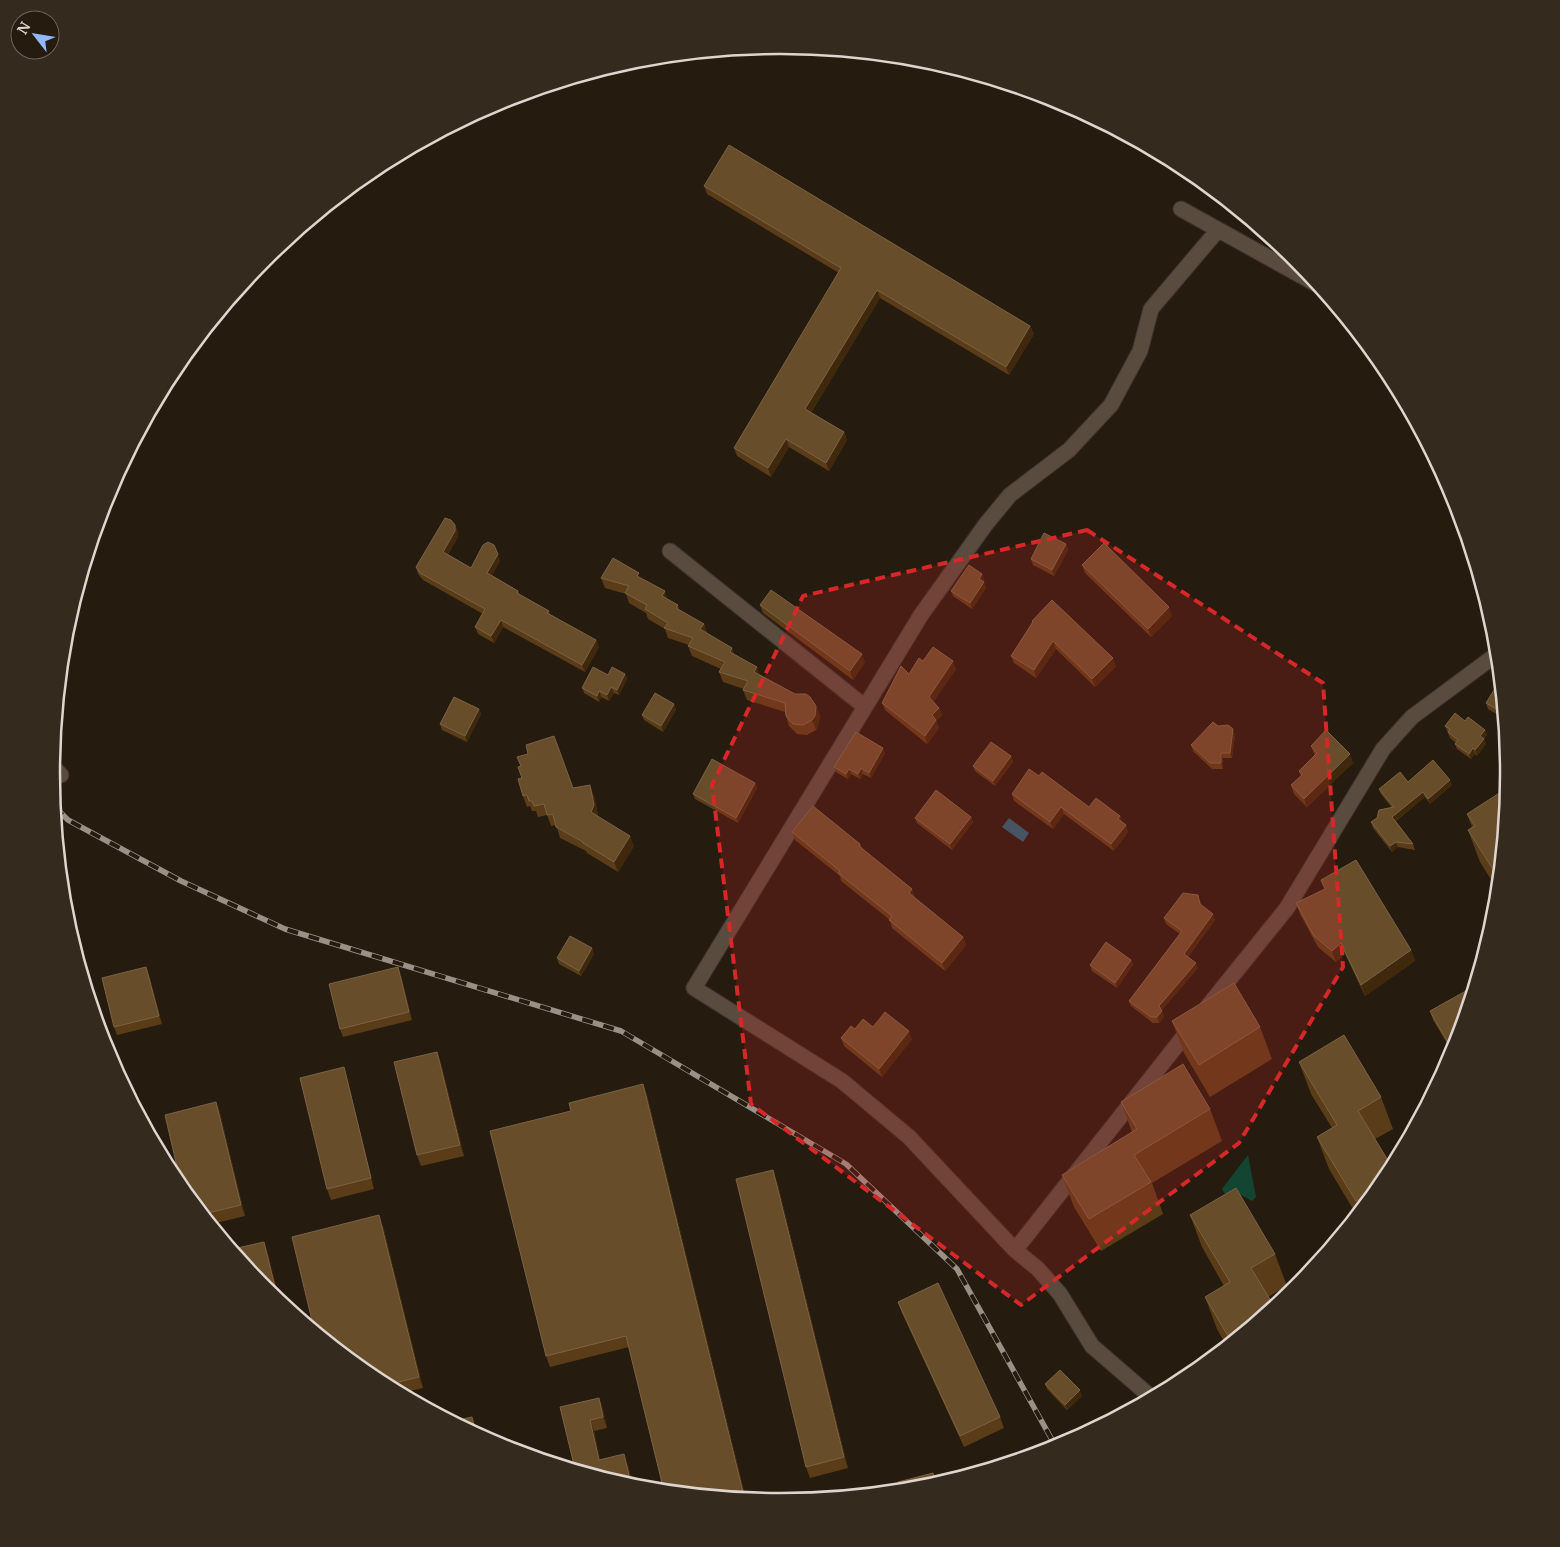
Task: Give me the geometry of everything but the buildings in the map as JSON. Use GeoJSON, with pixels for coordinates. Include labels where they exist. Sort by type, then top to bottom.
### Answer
{"type":"FeatureCollection","features":[{"type":"Feature","properties":{"kind":"street"},"geometry":{"type":"LineString","coordinates":[[1181,208],[1297,274]]}},
{"type":"Feature","properties":{"kind":"street"},"geometry":{"type":"LineString","coordinates":[[1146,1393],[1092,1346],[1060,1294],[1038,1269],[1014,1250],[909,1137],[842,1081],[694,988],[921,615],[986,524],[1010,495],[1069,450],[1111,405],[1140,351],[1151,309],[1218,230]]}},
{"type":"Feature","properties":{"kind":"street"},"geometry":{"type":"LineString","coordinates":[[670,551],[864,706]]}},
{"type":"Feature","properties":{"kind":"street"},"geometry":{"type":"LineString","coordinates":[[1014,1250],[1287,908],[1383,748],[1412,717],[1490,659]]}},
{"type":"Feature","properties":{"kind":"highlighted area"},"geometry":{"type":"Polygon","coordinates":[[[1087,530],[1323,683],[1343,967],[1239,1143],[1021,1305],[751,1104],[712,785],[803,596],[1087,530]]]}},
{"type":"Feature","properties":{"kind":"green space"},"geometry":{"type":"Polygon","coordinates":[[[1248,1155],[1256,1197],[1252,1201],[1238,1193],[1224,1193],[1222,1189],[1248,1155]]]}},
{"type":"Feature","properties":{"kind":"water"},"geometry":{"type":"Polygon","coordinates":[[[1009,818],[1029,833],[1023,842],[1002,827],[1009,818]]]}},
{"type":"Feature","properties":{"kind":"railway"},"geometry":{"type":"LineString","coordinates":[[62,814],[68,820],[181,881],[285,929],[621,1031],[846,1164],[957,1269],[1052,1439]]}}]}
